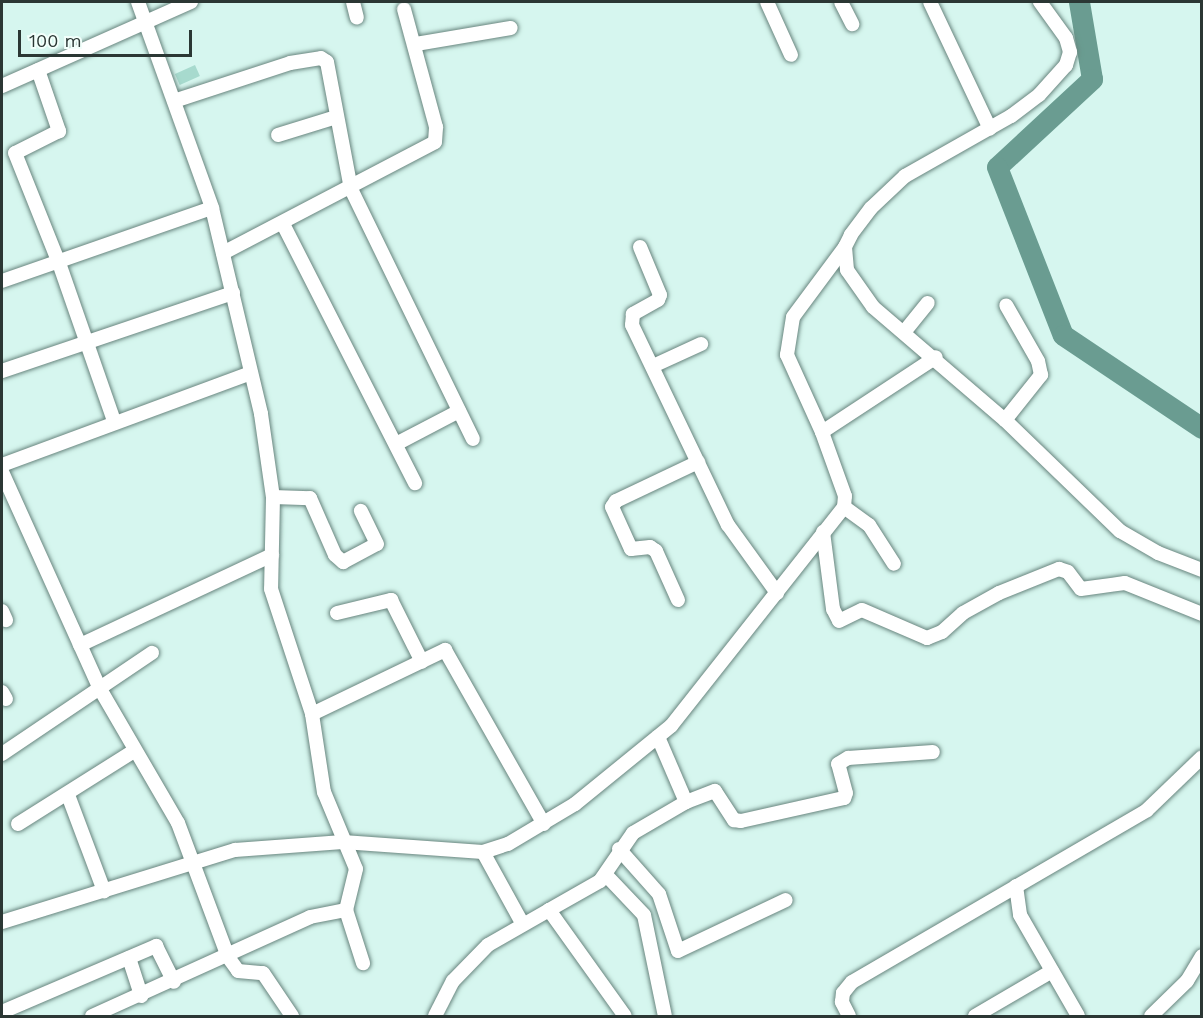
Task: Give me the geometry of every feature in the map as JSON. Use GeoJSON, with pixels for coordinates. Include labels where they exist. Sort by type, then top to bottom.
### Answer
{"type":"FeatureCollection","features":[{"type":"Feature","properties":{"kind":"street"},"geometry":{"type":"LineString","coordinates":[[138,2],[212,208],[223,253],[251,373],[273,497],[271,589],[312,714],[324,792],[357,874],[346,910],[363,963]]}},
{"type":"Feature","properties":{"kind":"street"},"geometry":{"type":"LineString","coordinates":[[2,86],[146,20],[191,2]]}},
{"type":"Feature","properties":{"kind":"street"},"geometry":{"type":"LineString","coordinates":[[353,2],[357,18]]}},
{"type":"Feature","properties":{"kind":"street"},"geometry":{"type":"LineString","coordinates":[[767,2],[791,55]]}},
{"type":"Feature","properties":{"kind":"street"},"geometry":{"type":"LineString","coordinates":[[841,2],[852,24]]}},
{"type":"Feature","properties":{"kind":"street"},"geometry":{"type":"LineString","coordinates":[[930,2],[990,129]]}},
{"type":"Feature","properties":{"kind":"street"},"geometry":{"type":"LineString","coordinates":[[2,922],[104,891],[191,861],[235,850],[343,842],[483,852],[508,844],[575,804],[658,737],[844,507],[845,496],[822,432],[791,370],[788,334],[801,302],[845,247],[871,208],[905,176],[929,159],[990,129],[1039,95],[1066,65],[1070,52],[1066,38],[1040,2]]}},
{"type":"Feature","properties":{"kind":"street"},"geometry":{"type":"LineString","coordinates":[[223,253],[351,189],[435,142],[436,127],[416,44],[404,9]]}},
{"type":"Feature","properties":{"kind":"street"},"geometry":{"type":"LineString","coordinates":[[416,44],[511,28]]}},
{"type":"Feature","properties":{"kind":"street"},"geometry":{"type":"LineString","coordinates":[[174,101],[290,63],[321,58],[328,67],[351,189],[473,439]]}},
{"type":"Feature","properties":{"kind":"street"},"geometry":{"type":"LineString","coordinates":[[38,70],[59,131],[15,153],[59,263],[114,421]]}},
{"type":"Feature","properties":{"kind":"street"},"geometry":{"type":"LineString","coordinates":[[278,135],[336,117]]}},
{"type":"Feature","properties":{"kind":"street"},"geometry":{"type":"LineString","coordinates":[[2,281],[212,208]]}},
{"type":"Feature","properties":{"kind":"street"},"geometry":{"type":"LineString","coordinates":[[283,224],[415,483]]}},
{"type":"Feature","properties":{"kind":"street"},"geometry":{"type":"LineString","coordinates":[[640,247],[660,295],[630,318],[735,536],[777,592]]}},
{"type":"Feature","properties":{"kind":"street"},"geometry":{"type":"LineString","coordinates":[[845,247],[847,270],[855,286],[873,307],[936,357],[1120,531],[1158,553],[1202,570]]}},
{"type":"Feature","properties":{"kind":"street"},"geometry":{"type":"LineString","coordinates":[[2,371],[232,293]]}},
{"type":"Feature","properties":{"kind":"street"},"geometry":{"type":"LineString","coordinates":[[905,331],[928,303]]}},
{"type":"Feature","properties":{"kind":"street"},"geometry":{"type":"LineString","coordinates":[[1005,420],[1041,375],[1038,361],[1006,305]]}},
{"type":"Feature","properties":{"kind":"street"},"geometry":{"type":"LineString","coordinates":[[653,366],[701,344]]}},
{"type":"Feature","properties":{"kind":"street"},"geometry":{"type":"LineString","coordinates":[[822,432],[936,357]]}},
{"type":"Feature","properties":{"kind":"street"},"geometry":{"type":"LineString","coordinates":[[2,465],[114,421],[251,373]]}},
{"type":"Feature","properties":{"kind":"street"},"geometry":{"type":"LineString","coordinates":[[396,444],[459,411]]}},
{"type":"Feature","properties":{"kind":"street"},"geometry":{"type":"LineString","coordinates":[[678,600],[656,551],[650,547],[631,549],[612,507],[616,501],[698,462]]}},
{"type":"Feature","properties":{"kind":"street"},"geometry":{"type":"LineString","coordinates":[[2,472],[100,689],[134,752],[178,823],[228,957],[238,970],[263,973],[292,1017]]}},
{"type":"Feature","properties":{"kind":"street"},"geometry":{"type":"LineString","coordinates":[[273,497],[310,498],[335,555],[343,562],[377,544],[361,511]]}},
{"type":"Feature","properties":{"kind":"street"},"geometry":{"type":"LineString","coordinates":[[844,507],[870,525],[894,564]]}},
{"type":"Feature","properties":{"kind":"street"},"geometry":{"type":"LineString","coordinates":[[823,532],[833,609],[839,621],[862,610],[927,638],[942,632],[963,613],[999,593],[1059,569],[1068,572],[1081,589],[1125,583],[1202,614]]}},
{"type":"Feature","properties":{"kind":"street"},"geometry":{"type":"LineString","coordinates":[[80,645],[272,555]]}},
{"type":"Feature","properties":{"kind":"street"},"geometry":{"type":"LineString","coordinates":[[337,613],[391,600],[422,662]]}},
{"type":"Feature","properties":{"kind":"street"},"geometry":{"type":"LineString","coordinates":[[312,714],[445,650],[544,824]]}},
{"type":"Feature","properties":{"kind":"street"},"geometry":{"type":"LineString","coordinates":[[2,754],[152,653]]}},
{"type":"Feature","properties":{"kind":"street"},"geometry":{"type":"LineString","coordinates":[[658,737],[686,802]]}},
{"type":"Feature","properties":{"kind":"street"},"geometry":{"type":"LineString","coordinates":[[18,825],[134,752]]}},
{"type":"Feature","properties":{"kind":"street"},"geometry":{"type":"LineString","coordinates":[[435,1017],[444,994],[467,964],[501,935],[549,910],[606,875],[619,849],[633,833],[686,802],[715,791],[734,820],[741,821],[844,798],[846,793],[838,764],[848,758],[933,752]]}},
{"type":"Feature","properties":{"kind":"street"},"geometry":{"type":"LineString","coordinates":[[849,1017],[842,1002],[843,993],[852,982],[1148,810],[1202,757]]}},
{"type":"Feature","properties":{"kind":"street"},"geometry":{"type":"LineString","coordinates":[[68,795],[104,891]]}},
{"type":"Feature","properties":{"kind":"street"},"geometry":{"type":"LineString","coordinates":[[619,849],[663,901],[678,951],[786,900]]}},
{"type":"Feature","properties":{"kind":"street"},"geometry":{"type":"LineString","coordinates":[[483,852],[522,923]]}},
{"type":"Feature","properties":{"kind":"street"},"geometry":{"type":"LineString","coordinates":[[606,875],[644,915],[665,1017]]}},
{"type":"Feature","properties":{"kind":"street"},"geometry":{"type":"LineString","coordinates":[[1016,886],[1020,915],[1078,1017]]}},
{"type":"Feature","properties":{"kind":"street"},"geometry":{"type":"LineString","coordinates":[[92,1017],[174,982],[310,917],[346,910]]}},
{"type":"Feature","properties":{"kind":"street"},"geometry":{"type":"LineString","coordinates":[[549,910],[625,1017]]}},
{"type":"Feature","properties":{"kind":"street"},"geometry":{"type":"LineString","coordinates":[[2,1012],[156,946],[174,982]]}},
{"type":"Feature","properties":{"kind":"street"},"geometry":{"type":"LineString","coordinates":[[1151,1017],[1187,981],[1202,956]]}},
{"type":"Feature","properties":{"kind":"street"},"geometry":{"type":"LineString","coordinates":[[129,958],[141,996]]}},
{"type":"Feature","properties":{"kind":"street"},"geometry":{"type":"LineString","coordinates":[[975,1017],[1052,971]]}},
{"type":"Feature","properties":{"kind":"building"},"geometry":{"type":"Polygon","coordinates":[[[195,65],[200,76],[180,85],[175,74],[195,65]]]}},
{"type":"Feature","properties":{"kind":"waterway"},"geometry":{"type":"LineString","coordinates":[[1079,2],[1092,79],[997,167],[1063,335],[1202,428]]}}]}
